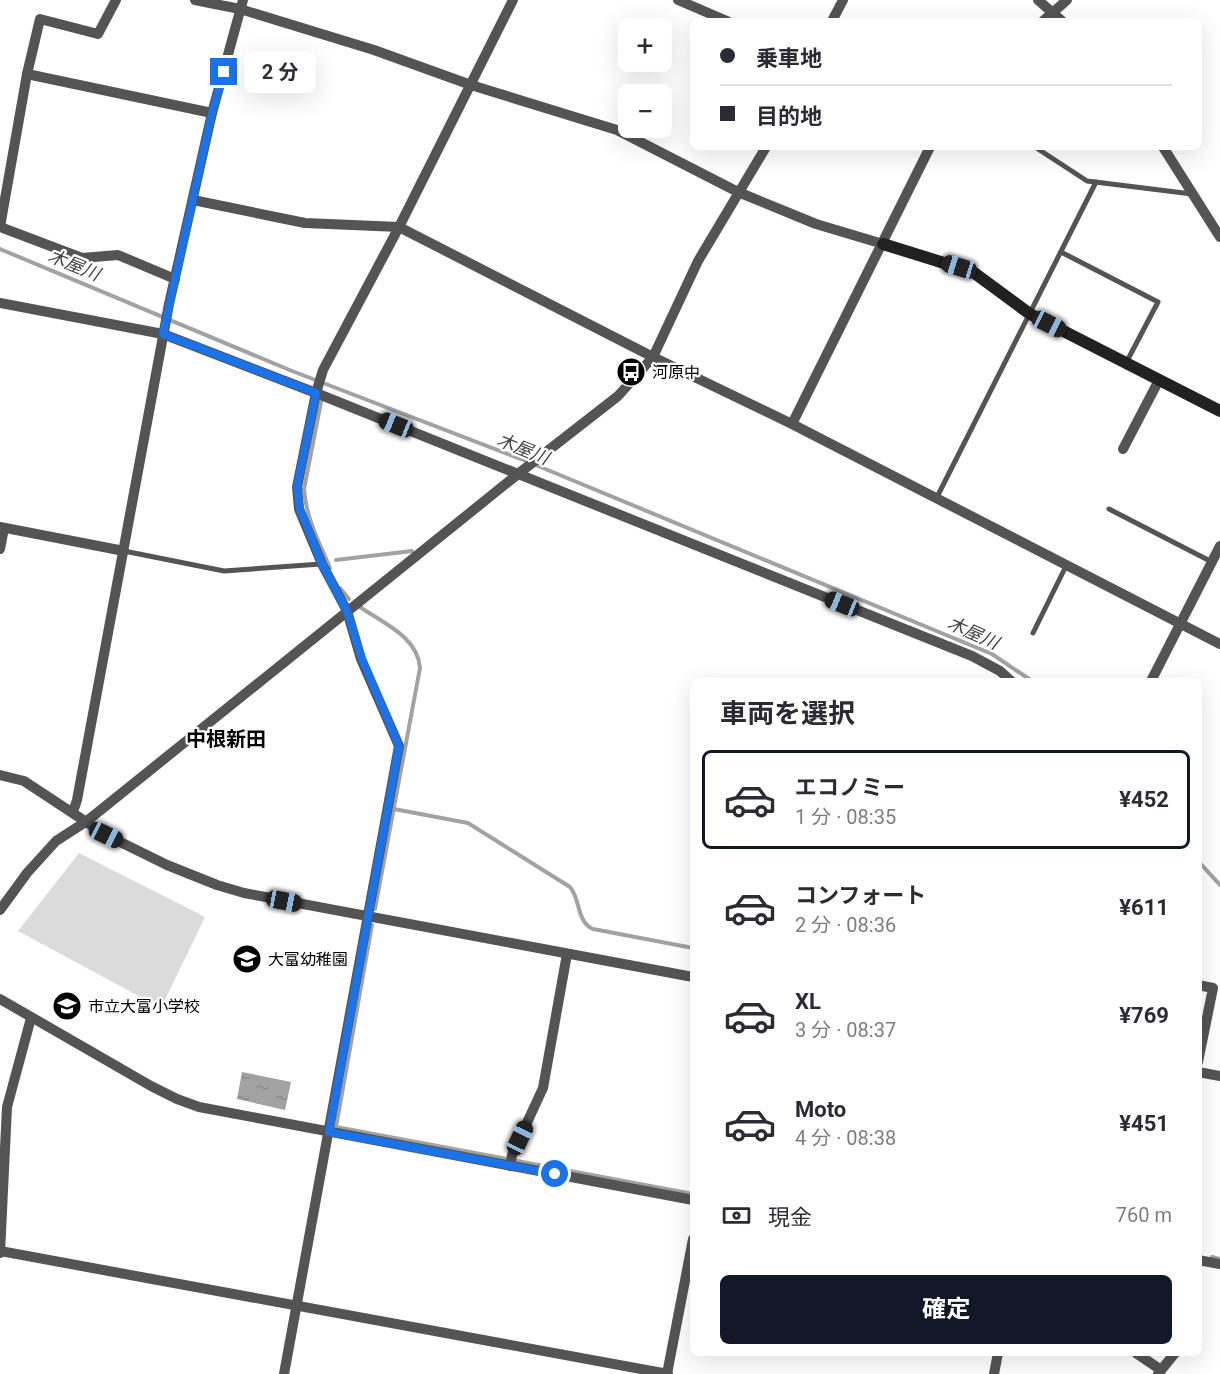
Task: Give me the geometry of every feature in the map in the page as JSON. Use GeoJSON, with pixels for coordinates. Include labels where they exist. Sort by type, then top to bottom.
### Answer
{"type":"FeatureCollection","features":[{"type":"Feature","properties":{"kind":"street"},"geometry":{"type":"LineString","coordinates":[[116,0],[98,34],[40,19],[27,74],[0,227],[82,258],[118,255],[175,279]]}},
{"type":"Feature","properties":{"kind":"street"},"geometry":{"type":"LineString","coordinates":[[195,0],[241,5],[471,85],[617,130],[738,192],[816,224],[973,272],[1030,314],[1220,411]]}},
{"type":"Feature","properties":{"kind":"street"},"geometry":{"type":"LineString","coordinates":[[284,1374],[399,746],[362,659],[347,611],[322,564],[300,509],[297,487],[316,393],[323,370],[399,227],[513,0]]}},
{"type":"Feature","properties":{"kind":"street"},"geometry":{"type":"LineString","coordinates":[[678,0],[720,18]]}},
{"type":"Feature","properties":{"kind":"street"},"geometry":{"type":"LineString","coordinates":[[834,18],[843,0]]}},
{"type":"Feature","properties":{"kind":"street"},"geometry":{"type":"LineString","coordinates":[[1038,0],[1057,17],[1067,0]]}},
{"type":"Feature","properties":{"kind":"street"},"geometry":{"type":"LineString","coordinates":[[73,812],[169,304],[212,113],[241,5]]}},
{"type":"Feature","properties":{"kind":"street"},"geometry":{"type":"LineString","coordinates":[[27,74],[212,113]]}},
{"type":"Feature","properties":{"kind":"street"},"geometry":{"type":"LineString","coordinates":[[0,910],[27,873],[56,841],[87,821],[618,396],[653,357],[698,261],[764,150]]}},
{"type":"Feature","properties":{"kind":"street"},"geometry":{"type":"LineString","coordinates":[[792,424],[929,150]]}},
{"type":"Feature","properties":{"kind":"street"},"geometry":{"type":"LineString","coordinates":[[1165,150],[1220,237]]}},
{"type":"Feature","properties":{"kind":"street"},"geometry":{"type":"LineString","coordinates":[[192,200],[305,223],[399,227],[653,357],[792,424],[1220,644]]}},
{"type":"Feature","properties":{"kind":"street"},"geometry":{"type":"LineString","coordinates":[[0,303],[163,334],[972,656],[1000,671],[1008,678]]}},
{"type":"Feature","properties":{"kind":"street"},"geometry":{"type":"LineString","coordinates":[[1123,449],[1159,380]]}},
{"type":"Feature","properties":{"kind":"street"},"geometry":{"type":"LineString","coordinates":[[0,549],[2,527],[124,551]]}},
{"type":"Feature","properties":{"kind":"street"},"geometry":{"type":"LineString","coordinates":[[1153,678],[1220,546]]}},
{"type":"Feature","properties":{"kind":"street"},"geometry":{"type":"LineString","coordinates":[[0,775],[24,781],[106,835],[147,855],[217,885],[244,893],[690,976]]}},
{"type":"Feature","properties":{"kind":"street"},"geometry":{"type":"LineString","coordinates":[[510,1161],[543,1088],[567,954]]}},
{"type":"Feature","properties":{"kind":"street"},"geometry":{"type":"LineString","coordinates":[[1202,986],[1213,988],[1202,1042]]}},
{"type":"Feature","properties":{"kind":"street"},"geometry":{"type":"LineString","coordinates":[[0,999],[150,1086],[199,1107],[329,1132],[510,1161],[690,1199]]}},
{"type":"Feature","properties":{"kind":"street"},"geometry":{"type":"LineString","coordinates":[[31,1018],[7,1107],[0,1252],[667,1374],[690,1255]]}},
{"type":"Feature","properties":{"kind":"street"},"geometry":{"type":"LineString","coordinates":[[1202,1073],[1220,1076]]}},
{"type":"Feature","properties":{"kind":"street"},"geometry":{"type":"LineString","coordinates":[[1202,1262],[1220,1264]]}},
{"type":"Feature","properties":{"kind":"street"},"geometry":{"type":"LineString","coordinates":[[994,1374],[997,1356]]}},
{"type":"Feature","properties":{"kind":"street"},"geometry":{"type":"LineString","coordinates":[[1140,1356],[1159,1372],[1172,1356]]}},
{"type":"Feature","properties":{"kind":"lane"},"geometry":{"type":"LineString","coordinates":[[1040,150],[1087,181],[1193,194]]}},
{"type":"Feature","properties":{"kind":"lane"},"geometry":{"type":"LineString","coordinates":[[1046,154],[1049,150]]}},
{"type":"Feature","properties":{"kind":"lane"},"geometry":{"type":"LineString","coordinates":[[936,499],[1096,182]]}},
{"type":"Feature","properties":{"kind":"lane"},"geometry":{"type":"LineString","coordinates":[[1061,252],[1158,302],[1126,363]]}},
{"type":"Feature","properties":{"kind":"lane"},"geometry":{"type":"LineString","coordinates":[[1109,509],[1212,562]]}},
{"type":"Feature","properties":{"kind":"lane"},"geometry":{"type":"LineString","coordinates":[[124,551],[224,571],[322,564]]}},
{"type":"Feature","properties":{"kind":"lane"},"geometry":{"type":"LineString","coordinates":[[1033,633],[1066,566]]}},
{"type":"Feature","properties":{"kind":"shaded area"},"geometry":{"type":"Polygon","coordinates":[[[79,853],[205,917],[161,1008],[18,931],[79,853]]]}},
{"type":"Feature","properties":{"kind":"water"},"geometry":{"type":"Polygon","coordinates":[[[242,1072],[291,1082],[285,1110],[237,1099],[242,1072]]]}},
{"type":"Feature","properties":{"kind":"waterway","name":"木屋川"},"geometry":{"type":"LineString","coordinates":[[0,249],[292,371],[526,461],[992,654],[1028,678]]}},
{"type":"Feature","properties":{"kind":"waterway"},"geometry":{"type":"LineString","coordinates":[[321,402],[304,489],[310,520],[330,568]]}},
{"type":"Feature","properties":{"kind":"waterway"},"geometry":{"type":"LineString","coordinates":[[336,560],[412,551]]}},
{"type":"Feature","properties":{"kind":"waterway"},"geometry":{"type":"LineString","coordinates":[[340,588],[349,599]]}},
{"type":"Feature","properties":{"kind":"waterway"},"geometry":{"type":"LineString","coordinates":[[360,607],[406,639],[418,657],[420,668],[375,909]]}},
{"type":"Feature","properties":{"kind":"waterway"},"geometry":{"type":"LineString","coordinates":[[394,809],[468,823],[570,887],[581,916],[593,929],[690,947]]}},
{"type":"Feature","properties":{"kind":"waterway","name":"木屋川"},"geometry":{"type":"LineString","coordinates":[[1202,865],[1220,885]]}},
{"type":"Feature","properties":{"kind":"waterway"},"geometry":{"type":"LineString","coordinates":[[372,925],[336,1127],[690,1193]]}},
{"type":"Feature","properties":{"kind":"waterway"},"geometry":{"type":"LineString","coordinates":[[1212,1257],[1220,1259]]}},
{"type":"Feature","properties":{"kind":"place","name":"河原中"},"geometry":{"type":"Point","coordinates":[631,372]}},
{"type":"Feature","properties":{"kind":"place","name":"大富幼稚園"},"geometry":{"type":"Point","coordinates":[247,959]}},
{"type":"Feature","properties":{"kind":"place","name":"市立大富小学校"},"geometry":{"type":"Point","coordinates":[67,1006]}},
{"type":"Feature","properties":{"kind":"district","name":"中根新田"},"geometry":{"type":"Point","coordinates":[226,739]}},
{"type":"Feature","properties":{"kind":"route"},"geometry":{"type":"LineString","coordinates":[[224,72],[212,113],[163,334],[316,393],[297,487],[300,509],[322,564],[347,611],[362,659],[399,746],[329,1132],[555,1174]]}}]}
